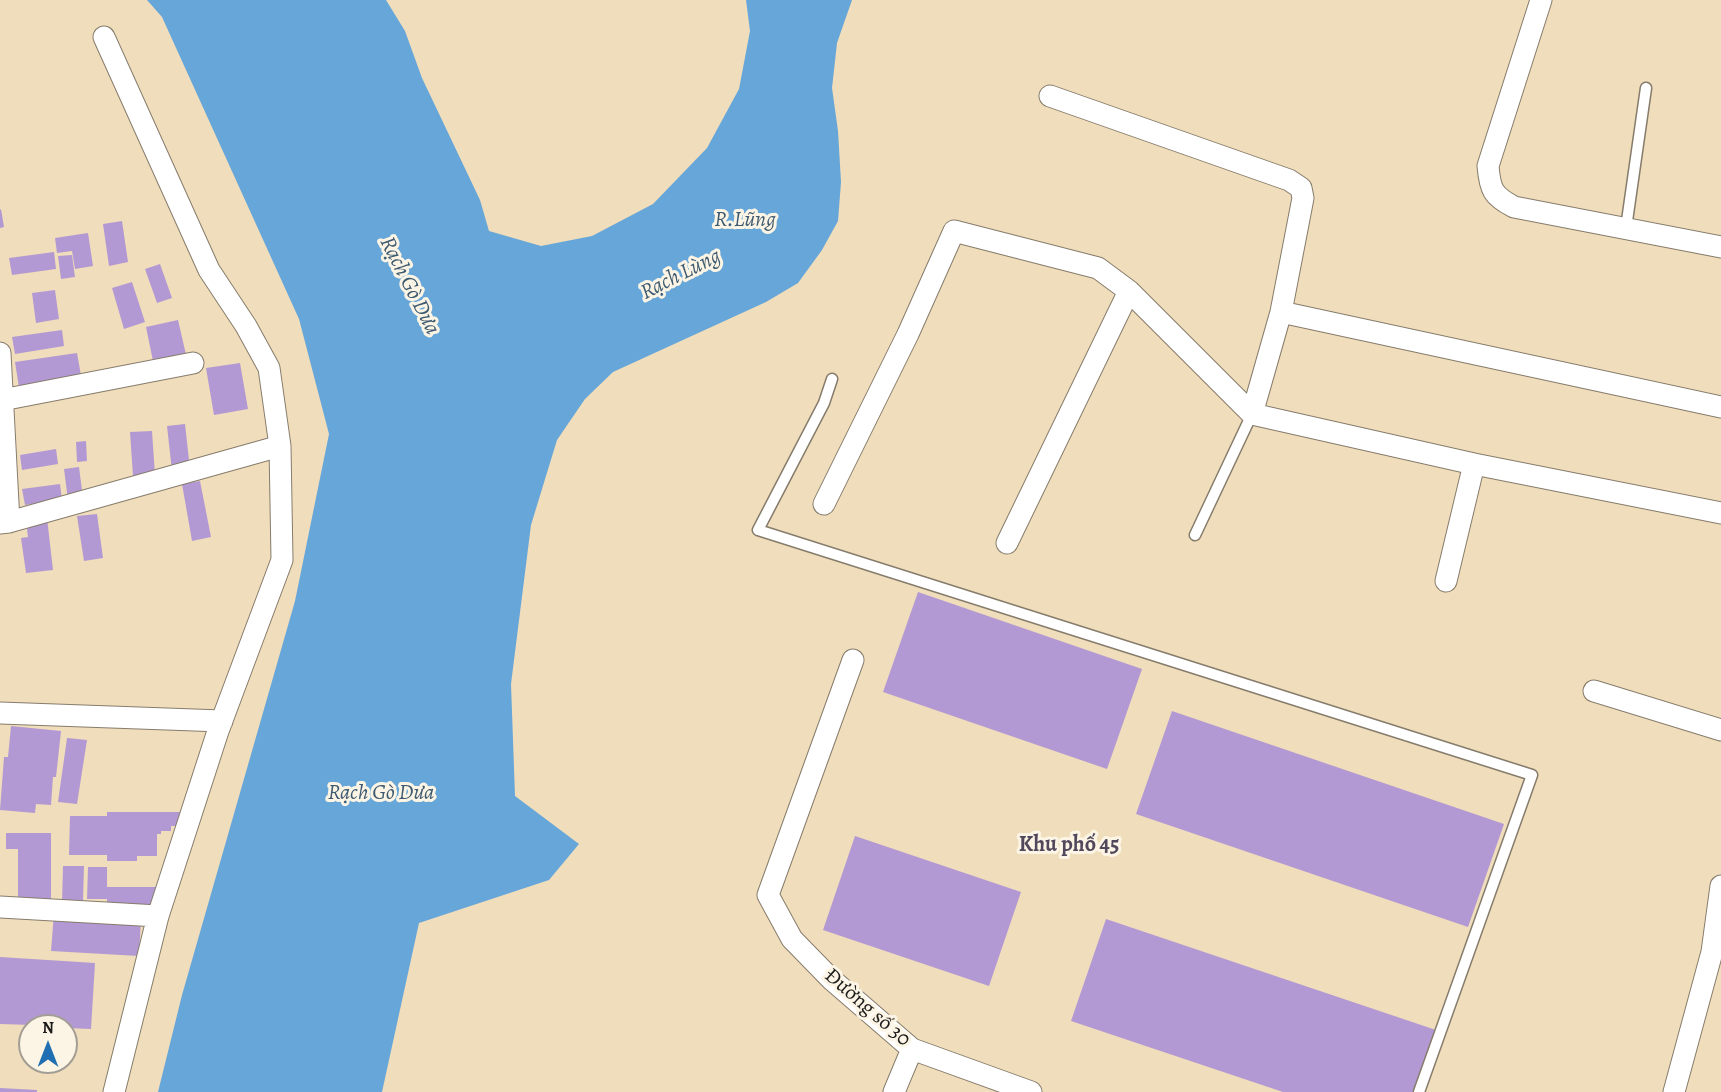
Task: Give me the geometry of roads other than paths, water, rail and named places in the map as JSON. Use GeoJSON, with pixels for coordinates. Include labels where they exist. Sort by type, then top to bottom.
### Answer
{"type":"FeatureCollection","features":[{"type":"Feature","properties":{"kind":"street"},"geometry":{"type":"LineString","coordinates":[[1541,0],[1488,166],[1493,191],[1497,198],[1514,207],[1721,247]]}},
{"type":"Feature","properties":{"kind":"street"},"geometry":{"type":"LineString","coordinates":[[104,36],[209,270],[246,326],[269,368],[280,446],[282,560],[222,721],[158,916],[114,1092]]}},
{"type":"Feature","properties":{"kind":"street"},"geometry":{"type":"LineString","coordinates":[[1050,96],[1299,185],[1303,198],[1281,312],[1252,414]]}},
{"type":"Feature","properties":{"kind":"street"},"geometry":{"type":"LineString","coordinates":[[824,504],[908,334],[954,231],[1098,268],[1129,291],[1252,414],[1474,464],[1721,513]]}},
{"type":"Feature","properties":{"kind":"street"},"geometry":{"type":"LineString","coordinates":[[1007,543],[1129,291]]}},
{"type":"Feature","properties":{"kind":"street"},"geometry":{"type":"LineString","coordinates":[[1281,312],[1721,407]]}},
{"type":"Feature","properties":{"kind":"street"},"geometry":{"type":"LineString","coordinates":[[0,353],[4,523],[280,446]]}},
{"type":"Feature","properties":{"kind":"street"},"geometry":{"type":"LineString","coordinates":[[2,400],[193,363]]}},
{"type":"Feature","properties":{"kind":"street"},"geometry":{"type":"LineString","coordinates":[[1446,581],[1474,464]]}},
{"type":"Feature","properties":{"kind":"street","name":"Đường số 30"},"geometry":{"type":"LineString","coordinates":[[853,660],[768,895],[792,939],[831,979],[912,1049],[1031,1092]]}},
{"type":"Feature","properties":{"kind":"street"},"geometry":{"type":"LineString","coordinates":[[1594,691],[1721,730]]}},
{"type":"Feature","properties":{"kind":"street"},"geometry":{"type":"LineString","coordinates":[[0,713],[222,721]]}},
{"type":"Feature","properties":{"kind":"street"},"geometry":{"type":"LineString","coordinates":[[1674,1092],[1712,952],[1721,886]]}},
{"type":"Feature","properties":{"kind":"street"},"geometry":{"type":"LineString","coordinates":[[0,907],[158,916]]}},
{"type":"Feature","properties":{"kind":"street"},"geometry":{"type":"LineString","coordinates":[[894,1092],[912,1049]]}},
{"type":"Feature","properties":{"kind":"lane"},"geometry":{"type":"LineString","coordinates":[[1626,228],[1646,88]]}},
{"type":"Feature","properties":{"kind":"lane"},"geometry":{"type":"LineString","coordinates":[[832,379],[824,403],[758,530],[1532,774],[1419,1092]]}},
{"type":"Feature","properties":{"kind":"lane"},"geometry":{"type":"LineString","coordinates":[[1195,535],[1252,414]]}},
{"type":"Feature","properties":{"kind":"water","name":"Rạch Gò Dưa"},"geometry":{"type":"Polygon","coordinates":[[[147,0],[386,0],[405,31],[422,78],[480,200],[489,231],[541,246],[592,236],[653,204],[707,148],[739,89],[750,31],[746,0],[852,0],[837,43],[832,88],[838,131],[841,182],[838,221],[822,250],[798,283],[766,302],[613,372],[585,399],[557,440],[531,525],[511,684],[515,796],[579,844],[549,880],[419,923],[382,1092],[158,1092],[182,995],[295,601],[329,434],[299,319],[162,17],[147,0]]]}},
{"type":"Feature","properties":{"kind":"district","name":"Khu phố 45"},"geometry":{"type":"Point","coordinates":[1069,846]}},
{"type":"Feature","properties":{"kind":"water label","name":"R.Lũng"},"geometry":{"type":"Point","coordinates":[745,221]}},
{"type":"Feature","properties":{"kind":"water label","name":"Rạch Lùng"},"geometry":{"type":"Point","coordinates":[681,275]}}]}
